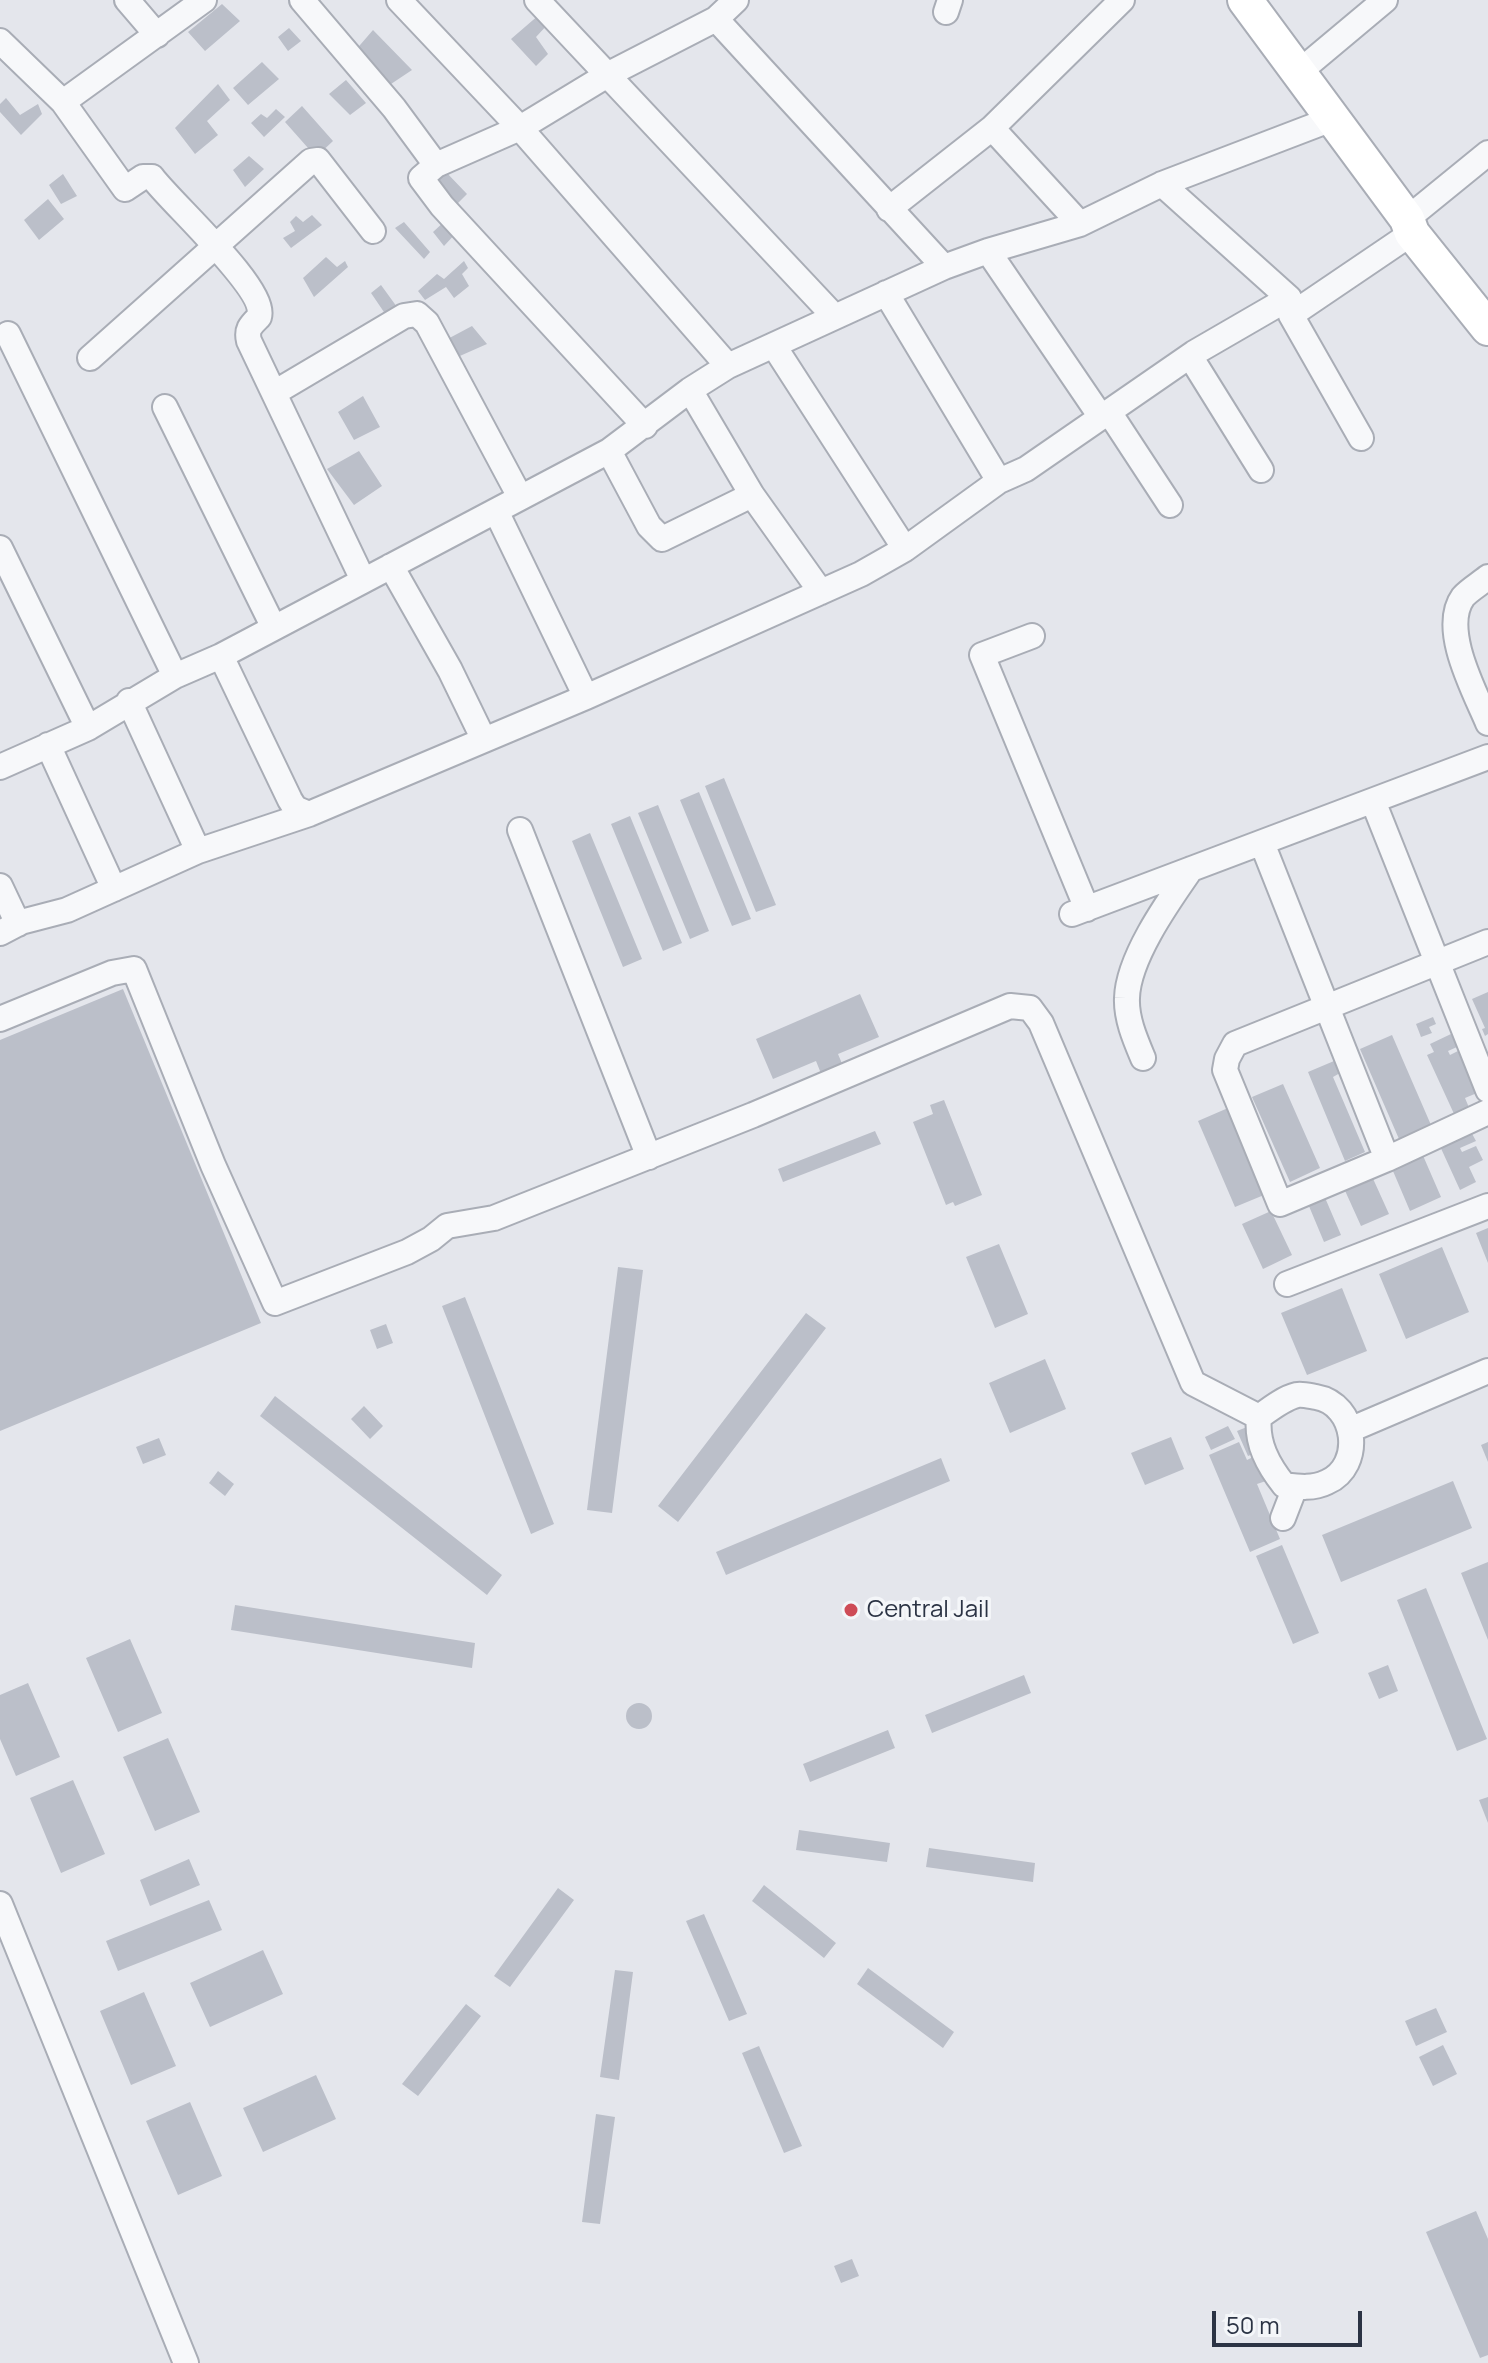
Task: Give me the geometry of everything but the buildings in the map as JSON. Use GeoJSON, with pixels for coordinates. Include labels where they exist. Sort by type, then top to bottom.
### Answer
{"type":"FeatureCollection","features":[{"type":"Feature","properties":{"kind":"street"},"geometry":{"type":"LineString","coordinates":[[127,0],[157,35]]}},
{"type":"Feature","properties":{"kind":"street"},"geometry":{"type":"LineString","coordinates":[[63,102],[204,0]]}},
{"type":"Feature","properties":{"kind":"street"},"geometry":{"type":"LineString","coordinates":[[302,0],[394,108],[436,165]]}},
{"type":"Feature","properties":{"kind":"street"},"geometry":{"type":"LineString","coordinates":[[399,0],[520,128],[728,366]]}},
{"type":"Feature","properties":{"kind":"street"},"geometry":{"type":"LineString","coordinates":[[537,0],[834,316]]}},
{"type":"Feature","properties":{"kind":"street"},"geometry":{"type":"LineString","coordinates":[[645,426],[442,206],[421,178],[436,165],[520,128],[609,74],[716,19],[736,0]]}},
{"type":"Feature","properties":{"kind":"street"},"geometry":{"type":"LineString","coordinates":[[889,209],[992,128],[1122,0]]}},
{"type":"Feature","properties":{"kind":"street"},"geometry":{"type":"LineString","coordinates":[[1245,0],[1409,226],[1488,328]]}},
{"type":"Feature","properties":{"kind":"street"},"geometry":{"type":"LineString","coordinates":[[1299,72],[1385,0]]}},
{"type":"Feature","properties":{"kind":"street"},"geometry":{"type":"LineString","coordinates":[[716,19],[944,267]]}},
{"type":"Feature","properties":{"kind":"street"},"geometry":{"type":"LineString","coordinates":[[0,41],[63,102],[125,189],[143,177],[152,177],[216,244],[259,304],[259,317],[247,334],[363,580]]}},
{"type":"Feature","properties":{"kind":"street"},"geometry":{"type":"LineString","coordinates":[[0,767],[88,728],[175,676],[221,656],[609,451],[690,390],[728,366],[944,267],[1080,224],[1162,184],[1332,119]]}},
{"type":"Feature","properties":{"kind":"street"},"geometry":{"type":"LineString","coordinates":[[992,128],[1080,224]]}},
{"type":"Feature","properties":{"kind":"street"},"geometry":{"type":"LineString","coordinates":[[0,886],[9,928],[67,910],[198,851],[309,814],[586,697],[861,574],[905,549],[999,481],[1026,469],[1190,356],[1290,306],[1409,226],[1488,153]]}},
{"type":"Feature","properties":{"kind":"street"},"geometry":{"type":"LineString","coordinates":[[90,358],[311,161],[318,160],[373,231]]}},
{"type":"Feature","properties":{"kind":"street"},"geometry":{"type":"LineString","coordinates":[[1162,184],[1290,306],[1361,438]]}},
{"type":"Feature","properties":{"kind":"street"},"geometry":{"type":"LineString","coordinates":[[988,251],[1170,505]]}},
{"type":"Feature","properties":{"kind":"street"},"geometry":{"type":"LineString","coordinates":[[886,293],[999,481]]}},
{"type":"Feature","properties":{"kind":"street"},"geometry":{"type":"LineString","coordinates":[[274,393],[404,316],[417,314],[427,323],[520,497]]}},
{"type":"Feature","properties":{"kind":"street"},"geometry":{"type":"LineString","coordinates":[[8,334],[175,676]]}},
{"type":"Feature","properties":{"kind":"street"},"geometry":{"type":"LineString","coordinates":[[774,346],[905,549]]}},
{"type":"Feature","properties":{"kind":"street"},"geometry":{"type":"LineString","coordinates":[[1190,356],[1261,470]]}},
{"type":"Feature","properties":{"kind":"street"},"geometry":{"type":"LineString","coordinates":[[690,390],[752,495],[821,592]]}},
{"type":"Feature","properties":{"kind":"street"},"geometry":{"type":"LineString","coordinates":[[165,407],[273,626]]}},
{"type":"Feature","properties":{"kind":"street"},"geometry":{"type":"LineString","coordinates":[[609,451],[649,526],[662,539],[752,495]]}},
{"type":"Feature","properties":{"kind":"street"},"geometry":{"type":"LineString","coordinates":[[496,511],[586,697]]}},
{"type":"Feature","properties":{"kind":"street"},"geometry":{"type":"LineString","coordinates":[[0,548],[88,728]]}},
{"type":"Feature","properties":{"kind":"street"},"geometry":{"type":"LineString","coordinates":[[391,566],[450,670],[484,740]]}},
{"type":"Feature","properties":{"kind":"street"},"geometry":{"type":"LineString","coordinates":[[1488,577],[1463,598],[1456,620],[1458,650],[1488,723]]}},
{"type":"Feature","properties":{"kind":"street"},"geometry":{"type":"LineString","coordinates":[[1032,636],[982,655],[1080,912],[1488,757]]}},
{"type":"Feature","properties":{"kind":"street"},"geometry":{"type":"LineString","coordinates":[[221,656],[290,800],[295,808],[309,814]]}},
{"type":"Feature","properties":{"kind":"street"},"geometry":{"type":"LineString","coordinates":[[129,701],[198,851]]}},
{"type":"Feature","properties":{"kind":"street"},"geometry":{"type":"LineString","coordinates":[[48,745],[114,889]]}},
{"type":"Feature","properties":{"kind":"street"},"geometry":{"type":"LineString","coordinates":[[1373,801],[1488,1090]]}},
{"type":"Feature","properties":{"kind":"street"},"geometry":{"type":"LineString","coordinates":[[520,830],[649,1157]]}},
{"type":"Feature","properties":{"kind":"street"},"geometry":{"type":"LineString","coordinates":[[1262,843],[1387,1159]]}},
{"type":"Feature","properties":{"kind":"street"},"geometry":{"type":"LineString","coordinates":[[1143,1058],[1130,1023],[1126,997],[1145,943],[1160,913],[1191,869]]}},
{"type":"Feature","properties":{"kind":"street"},"geometry":{"type":"LineString","coordinates":[[1488,942],[1235,1044],[1225,1070],[1280,1204],[1488,1112]]}},
{"type":"Feature","properties":{"kind":"street"},"geometry":{"type":"LineString","coordinates":[[0,1019],[112,973],[134,969],[213,1165],[275,1303],[407,1252],[447,1226],[494,1218],[649,1157],[1010,1006],[1030,1008],[1041,1023],[1193,1383],[1259,1417]]}},
{"type":"Feature","properties":{"kind":"street"},"geometry":{"type":"LineString","coordinates":[[1287,1284],[1488,1206]]}},
{"type":"Feature","properties":{"kind":"street"},"geometry":{"type":"LineString","coordinates":[[1352,1429],[1488,1371]]}},
{"type":"Feature","properties":{"kind":"street"},"geometry":{"type":"LineString","coordinates":[[1299,1394],[1326,1399],[1344,1415],[1352,1429],[1350,1452],[1340,1473],[1328,1482],[1306,1488],[1284,1485],[1263,1450],[1257,1431],[1259,1417],[1299,1394]]}},
{"type":"Feature","properties":{"kind":"street"},"geometry":{"type":"LineString","coordinates":[[1283,1518],[1295,1487]]}},
{"type":"Feature","properties":{"kind":"street"},"geometry":{"type":"LineString","coordinates":[[0,1904],[186,2363]]}},
{"type":"Feature","properties":{"kind":"place","name":"Central Jail"},"geometry":{"type":"Point","coordinates":[851,1610]}}]}
